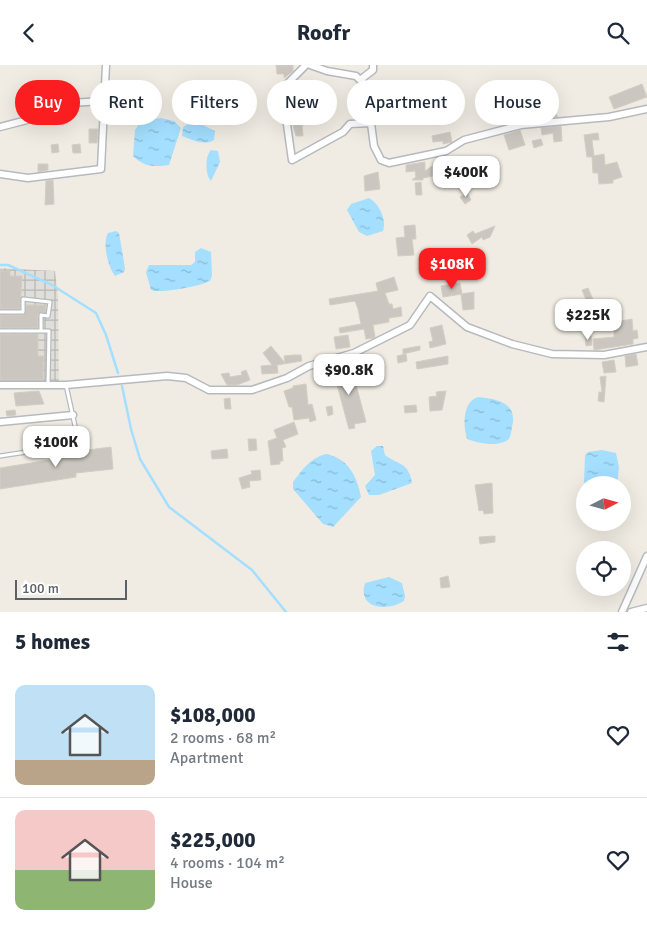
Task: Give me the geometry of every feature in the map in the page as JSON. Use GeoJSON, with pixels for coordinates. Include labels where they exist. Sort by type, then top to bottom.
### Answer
{"type":"FeatureCollection","features":[{"type":"Feature","properties":{"kind":"street"},"geometry":{"type":"LineString","coordinates":[[105,80],[106,65]]}},
{"type":"Feature","properties":{"kind":"street"},"geometry":{"type":"LineString","coordinates":[[306,65],[282,89],[292,160],[343,132],[349,125]]}},
{"type":"Feature","properties":{"kind":"street"},"geometry":{"type":"LineString","coordinates":[[310,65],[327,71],[356,75],[360,79],[373,70],[373,65]]}},
{"type":"Feature","properties":{"kind":"street"},"geometry":{"type":"LineString","coordinates":[[0,127],[27,120],[54,104],[90,102]]}},
{"type":"Feature","properties":{"kind":"street"},"geometry":{"type":"LineString","coordinates":[[370,125],[374,146],[381,161],[389,163],[446,151],[464,140],[522,125],[586,120],[647,109]]}},
{"type":"Feature","properties":{"kind":"street"},"geometry":{"type":"LineString","coordinates":[[0,174],[28,178],[101,169],[102,125]]}},
{"type":"Feature","properties":{"kind":"street"},"geometry":{"type":"LineString","coordinates":[[0,385],[66,385],[166,376],[186,378],[209,390],[252,390],[287,378],[309,366],[354,353],[410,325],[430,296],[467,327],[512,344],[552,354],[604,355],[647,347]]}},
{"type":"Feature","properties":{"kind":"street"},"geometry":{"type":"LineString","coordinates":[[0,422],[73,415]]}},
{"type":"Feature","properties":{"kind":"street"},"geometry":{"type":"LineString","coordinates":[[622,612],[647,556]]}},
{"type":"Feature","properties":{"kind":"street"},"geometry":{"type":"LineString","coordinates":[[631,612],[647,608]]}},
{"type":"Feature","properties":{"kind":"lane"},"geometry":{"type":"LineString","coordinates":[[0,313],[23,312],[23,299],[50,302],[48,316],[41,315],[41,331]]}},
{"type":"Feature","properties":{"kind":"lane"},"geometry":{"type":"LineString","coordinates":[[0,331],[48,331],[48,385]]}},
{"type":"Feature","properties":{"kind":"lane"},"geometry":{"type":"LineString","coordinates":[[0,455],[79,444],[66,385]]}},
{"type":"Feature","properties":{"kind":"shaded area"},"geometry":{"type":"Polygon","coordinates":[[[0,268],[55,271],[58,295],[59,388],[0,389],[0,268]]]}},
{"type":"Feature","properties":{"kind":"water"},"geometry":{"type":"Polygon","coordinates":[[[162,118],[172,121],[172,125],[178,125],[181,128],[169,165],[154,166],[145,164],[133,156],[135,130],[138,125],[162,125],[162,118]]]}},
{"type":"Feature","properties":{"kind":"water"},"geometry":{"type":"Polygon","coordinates":[[[186,125],[203,125],[215,131],[214,140],[210,142],[194,141],[182,136],[183,127],[186,125]]]}},
{"type":"Feature","properties":{"kind":"water"},"geometry":{"type":"Polygon","coordinates":[[[211,150],[218,151],[220,162],[211,181],[206,165],[211,150]]]}},
{"type":"Feature","properties":{"kind":"water"},"geometry":{"type":"Polygon","coordinates":[[[369,198],[373,200],[381,212],[384,227],[383,231],[367,236],[359,232],[347,210],[351,204],[369,198]]]}},
{"type":"Feature","properties":{"kind":"water"},"geometry":{"type":"Polygon","coordinates":[[[116,231],[119,233],[125,268],[124,272],[115,276],[108,261],[106,237],[108,233],[116,231]]]}},
{"type":"Feature","properties":{"kind":"water"},"geometry":{"type":"Polygon","coordinates":[[[201,248],[211,252],[212,276],[210,281],[180,289],[151,290],[146,272],[149,265],[191,265],[195,262],[195,252],[201,248]]]}},
{"type":"Feature","properties":{"kind":"water"},"geometry":{"type":"Polygon","coordinates":[[[478,397],[493,399],[509,407],[513,419],[511,435],[508,440],[492,444],[467,439],[465,428],[466,409],[478,397]]]}},
{"type":"Feature","properties":{"kind":"water"},"geometry":{"type":"Polygon","coordinates":[[[377,446],[383,446],[385,455],[406,468],[411,476],[412,483],[379,495],[369,495],[365,486],[375,475],[371,451],[377,446]]]}},
{"type":"Feature","properties":{"kind":"water"},"geometry":{"type":"Polygon","coordinates":[[[602,450],[616,453],[619,467],[618,476],[584,476],[585,455],[588,452],[602,450]]]}},
{"type":"Feature","properties":{"kind":"water"},"geometry":{"type":"Polygon","coordinates":[[[326,454],[340,459],[346,464],[354,475],[361,497],[333,527],[323,524],[293,489],[293,482],[307,465],[315,458],[326,454]]]}},
{"type":"Feature","properties":{"kind":"water"},"geometry":{"type":"Polygon","coordinates":[[[389,577],[402,583],[405,596],[404,601],[382,607],[369,603],[365,598],[365,583],[389,577]]]}},
{"type":"Feature","properties":{"kind":"building"},"geometry":{"type":"Polygon","coordinates":[[[276,65],[293,65],[293,71],[284,78],[284,74],[277,74],[276,65]]]}},
{"type":"Feature","properties":{"kind":"building"},"geometry":{"type":"Polygon","coordinates":[[[642,84],[647,97],[614,109],[609,97],[642,84]]]}},
{"type":"Feature","properties":{"kind":"building"},"geometry":{"type":"Polygon","coordinates":[[[293,125],[302,125],[303,136],[296,136],[293,125]]]}},
{"type":"Feature","properties":{"kind":"building"},"geometry":{"type":"Polygon","coordinates":[[[561,126],[562,141],[554,142],[553,133],[542,135],[541,128],[561,126]]]}},
{"type":"Feature","properties":{"kind":"building"},"geometry":{"type":"Polygon","coordinates":[[[89,129],[98,129],[97,143],[89,143],[89,129]]]}},
{"type":"Feature","properties":{"kind":"building"},"geometry":{"type":"Polygon","coordinates":[[[520,130],[525,145],[509,150],[504,135],[520,130]]]}},
{"type":"Feature","properties":{"kind":"building"},"geometry":{"type":"Polygon","coordinates":[[[450,132],[452,142],[443,144],[443,141],[433,142],[432,136],[450,132]]]}},
{"type":"Feature","properties":{"kind":"building"},"geometry":{"type":"Polygon","coordinates":[[[598,133],[599,140],[592,140],[594,156],[604,154],[605,165],[617,162],[622,177],[613,180],[613,183],[599,184],[598,173],[593,173],[592,157],[587,157],[584,135],[598,133]]]}},
{"type":"Feature","properties":{"kind":"building"},"geometry":{"type":"Polygon","coordinates":[[[541,139],[543,145],[534,148],[532,141],[541,139]]]}},
{"type":"Feature","properties":{"kind":"building"},"geometry":{"type":"Polygon","coordinates":[[[58,144],[59,152],[52,153],[51,145],[58,144]]]}},
{"type":"Feature","properties":{"kind":"building"},"geometry":{"type":"Polygon","coordinates":[[[80,144],[81,153],[73,153],[72,145],[80,144]]]}},
{"type":"Feature","properties":{"kind":"building"},"geometry":{"type":"Polygon","coordinates":[[[439,161],[444,169],[433,176],[423,178],[423,180],[412,180],[416,177],[415,171],[406,172],[406,165],[425,162],[425,171],[439,161]]]}},
{"type":"Feature","properties":{"kind":"building"},"geometry":{"type":"Polygon","coordinates":[[[38,164],[48,164],[48,170],[38,172],[38,164]]]}},
{"type":"Feature","properties":{"kind":"building"},"geometry":{"type":"Polygon","coordinates":[[[378,172],[380,189],[365,191],[364,176],[378,172]]]}},
{"type":"Feature","properties":{"kind":"building"},"geometry":{"type":"Polygon","coordinates":[[[53,180],[54,204],[45,205],[46,181],[53,180]]]}},
{"type":"Feature","properties":{"kind":"building"},"geometry":{"type":"Polygon","coordinates":[[[421,182],[422,195],[416,195],[415,183],[421,182]]]}},
{"type":"Feature","properties":{"kind":"building"},"geometry":{"type":"Polygon","coordinates":[[[467,193],[471,200],[465,204],[460,197],[467,193]]]}},
{"type":"Feature","properties":{"kind":"building"},"geometry":{"type":"Polygon","coordinates":[[[415,225],[416,239],[412,239],[414,255],[398,256],[396,238],[405,237],[404,226],[415,225]]]}},
{"type":"Feature","properties":{"kind":"building"},"geometry":{"type":"Polygon","coordinates":[[[495,226],[490,237],[483,240],[482,237],[472,244],[467,235],[473,231],[475,234],[495,226]]]}},
{"type":"Feature","properties":{"kind":"building"},"geometry":{"type":"Polygon","coordinates":[[[0,271],[10,271],[10,276],[22,276],[20,309],[0,309],[0,271]]]}},
{"type":"Feature","properties":{"kind":"building"},"geometry":{"type":"Polygon","coordinates":[[[394,277],[398,290],[385,293],[393,309],[401,307],[402,316],[389,318],[389,322],[373,325],[375,337],[373,338],[366,339],[364,329],[340,333],[339,328],[361,324],[358,309],[355,301],[330,305],[329,299],[378,291],[376,283],[394,277]]]}},
{"type":"Feature","properties":{"kind":"building"},"geometry":{"type":"Polygon","coordinates":[[[460,283],[462,294],[443,297],[441,286],[460,283]]]}},
{"type":"Feature","properties":{"kind":"building"},"geometry":{"type":"Polygon","coordinates":[[[588,288],[595,304],[589,307],[582,290],[588,288]]]}},
{"type":"Feature","properties":{"kind":"building"},"geometry":{"type":"Polygon","coordinates":[[[474,292],[474,309],[463,310],[461,294],[474,292]]]}},
{"type":"Feature","properties":{"kind":"building"},"geometry":{"type":"Polygon","coordinates":[[[26,305],[46,305],[45,312],[38,314],[38,328],[0,328],[0,315],[24,315],[26,305]]]}},
{"type":"Feature","properties":{"kind":"building"},"geometry":{"type":"Polygon","coordinates":[[[621,316],[621,321],[632,319],[633,331],[637,330],[638,338],[633,339],[633,344],[594,350],[593,339],[614,337],[614,317],[621,316]]]}},
{"type":"Feature","properties":{"kind":"building"},"geometry":{"type":"Polygon","coordinates":[[[442,325],[446,344],[430,348],[429,342],[433,341],[430,328],[442,325]]]}},
{"type":"Feature","properties":{"kind":"building"},"geometry":{"type":"Polygon","coordinates":[[[0,334],[38,334],[38,356],[44,356],[43,380],[0,380],[0,334]]]}},
{"type":"Feature","properties":{"kind":"building"},"geometry":{"type":"Polygon","coordinates":[[[348,335],[350,347],[336,349],[334,337],[348,335]]]}},
{"type":"Feature","properties":{"kind":"building"},"geometry":{"type":"Polygon","coordinates":[[[585,336],[591,336],[592,345],[586,346],[585,336]]]}},
{"type":"Feature","properties":{"kind":"building"},"geometry":{"type":"Polygon","coordinates":[[[271,346],[285,363],[284,356],[301,355],[302,361],[277,365],[278,373],[262,374],[261,366],[272,365],[263,353],[271,346]]]}},
{"type":"Feature","properties":{"kind":"building"},"geometry":{"type":"Polygon","coordinates":[[[420,346],[420,350],[403,354],[403,349],[420,346]]]}},
{"type":"Feature","properties":{"kind":"building"},"geometry":{"type":"Polygon","coordinates":[[[406,354],[407,361],[398,363],[397,356],[406,354]]]}},
{"type":"Feature","properties":{"kind":"building"},"geometry":{"type":"Polygon","coordinates":[[[636,354],[638,365],[626,367],[625,356],[636,354]]]}},
{"type":"Feature","properties":{"kind":"building"},"geometry":{"type":"Polygon","coordinates":[[[448,356],[448,364],[417,369],[416,362],[448,356]]]}},
{"type":"Feature","properties":{"kind":"building"},"geometry":{"type":"Polygon","coordinates":[[[614,360],[616,372],[604,373],[602,362],[614,360]]]}},
{"type":"Feature","properties":{"kind":"building"},"geometry":{"type":"Polygon","coordinates":[[[351,366],[366,422],[354,424],[355,428],[349,429],[336,381],[330,382],[328,374],[351,366]]]}},
{"type":"Feature","properties":{"kind":"building"},"geometry":{"type":"Polygon","coordinates":[[[246,370],[250,380],[237,385],[227,385],[221,374],[229,373],[230,377],[242,375],[241,372],[246,370]]]}},
{"type":"Feature","properties":{"kind":"building"},"geometry":{"type":"Polygon","coordinates":[[[606,376],[604,402],[598,401],[599,392],[602,392],[600,377],[606,376]]]}},
{"type":"Feature","properties":{"kind":"building"},"geometry":{"type":"Polygon","coordinates":[[[306,384],[308,405],[312,404],[316,420],[310,422],[309,418],[294,420],[292,407],[289,407],[284,391],[293,388],[293,386],[306,384]]]}},
{"type":"Feature","properties":{"kind":"building"},"geometry":{"type":"Polygon","coordinates":[[[39,391],[44,404],[16,406],[14,393],[39,391]]]}},
{"type":"Feature","properties":{"kind":"building"},"geometry":{"type":"Polygon","coordinates":[[[446,391],[442,410],[430,411],[429,397],[437,396],[436,392],[446,391]]]}},
{"type":"Feature","properties":{"kind":"building"},"geometry":{"type":"Polygon","coordinates":[[[230,398],[231,409],[225,409],[224,399],[230,398]]]}},
{"type":"Feature","properties":{"kind":"building"},"geometry":{"type":"Polygon","coordinates":[[[416,405],[417,412],[405,413],[404,406],[416,405]]]}},
{"type":"Feature","properties":{"kind":"building"},"geometry":{"type":"Polygon","coordinates":[[[332,406],[333,414],[328,416],[326,407],[332,406]]]}},
{"type":"Feature","properties":{"kind":"building"},"geometry":{"type":"Polygon","coordinates":[[[15,410],[16,415],[7,416],[6,411],[15,410]]]}},
{"type":"Feature","properties":{"kind":"building"},"geometry":{"type":"Polygon","coordinates":[[[294,422],[298,434],[283,440],[286,447],[282,448],[283,461],[280,461],[280,464],[271,465],[268,441],[277,438],[274,430],[294,422]]]}},
{"type":"Feature","properties":{"kind":"building"},"geometry":{"type":"Polygon","coordinates":[[[248,439],[256,439],[257,450],[249,451],[248,439]]]}},
{"type":"Feature","properties":{"kind":"building"},"geometry":{"type":"Polygon","coordinates":[[[111,447],[113,469],[76,473],[76,477],[0,489],[0,468],[80,455],[80,451],[111,447]]]}},
{"type":"Feature","properties":{"kind":"building"},"geometry":{"type":"Polygon","coordinates":[[[227,449],[228,458],[212,459],[211,451],[227,449]]]}},
{"type":"Feature","properties":{"kind":"building"},"geometry":{"type":"Polygon","coordinates":[[[260,470],[261,480],[249,481],[250,487],[242,489],[239,478],[252,474],[251,471],[260,470]]]}},
{"type":"Feature","properties":{"kind":"building"},"geometry":{"type":"Polygon","coordinates":[[[492,483],[493,513],[484,514],[483,510],[479,511],[475,485],[492,483]]]}},
{"type":"Feature","properties":{"kind":"building"},"geometry":{"type":"Polygon","coordinates":[[[495,536],[495,542],[480,544],[479,537],[495,536]]]}},
{"type":"Feature","properties":{"kind":"building"},"geometry":{"type":"Polygon","coordinates":[[[448,576],[450,587],[441,588],[440,578],[448,576]]]}},
{"type":"Feature","properties":{"kind":"waterway"},"geometry":{"type":"LineString","coordinates":[[0,265],[8,265],[52,285],[96,313],[106,335],[118,373]]}},
{"type":"Feature","properties":{"kind":"waterway"},"geometry":{"type":"LineString","coordinates":[[122,386],[131,429],[140,459],[169,507],[252,570],[286,612]]}}]}
